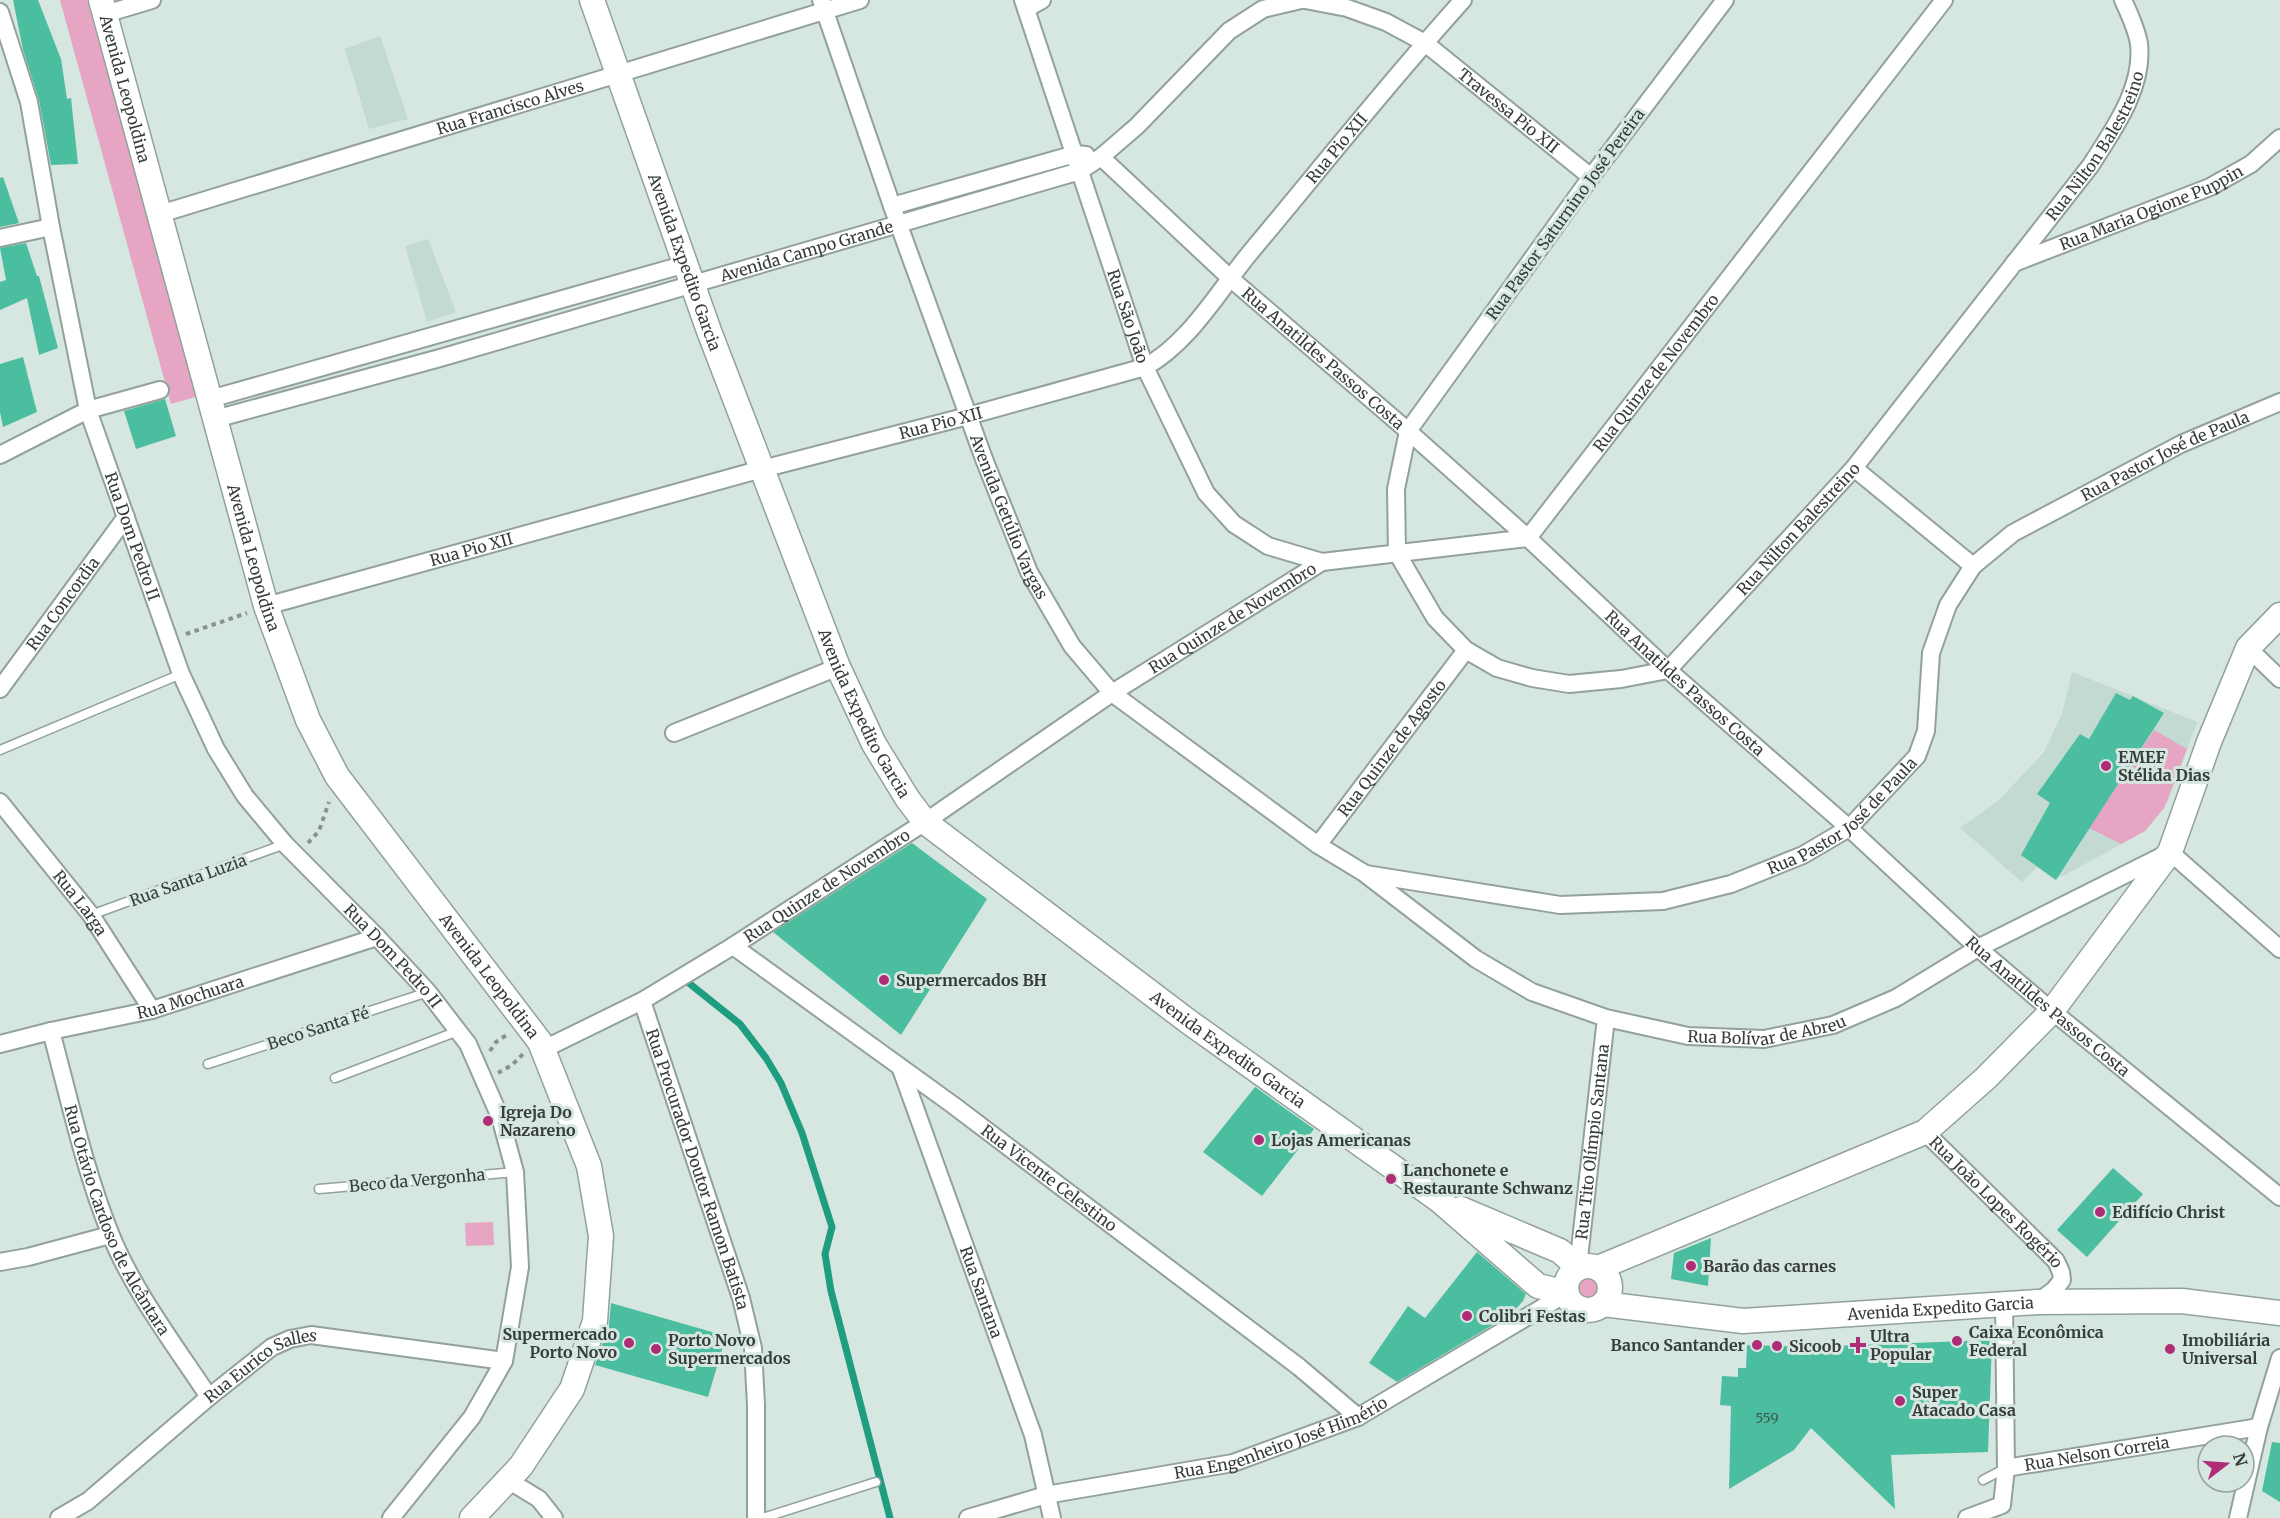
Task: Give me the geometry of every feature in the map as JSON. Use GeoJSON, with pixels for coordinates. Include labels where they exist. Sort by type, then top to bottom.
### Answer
{"type":"FeatureCollection","features":[{"type":"Feature","properties":{"kind":"main road","name":"Avenida Expedito Garcia"},"geometry":{"type":"LineString","coordinates":[[592,0],[689,273],[837,668],[874,744],[907,798],[925,822],[1190,1022],[1439,1200],[1538,1286],[1567,1293]]}},
{"type":"Feature","properties":{"kind":"main road","name":"Avenida Leopoldina"},"geometry":{"type":"LineString","coordinates":[[103,7],[266,606],[308,720],[337,776],[537,1038],[590,1166],[601,1236],[595,1321],[572,1389],[521,1466],[472,1518]]}},
{"type":"Feature","properties":{"kind":"main road"},"geometry":{"type":"LineString","coordinates":[[1588,1267],[1607,1275],[1610,1285],[1608,1297],[1603,1304],[1594,1309],[1581,1309],[1571,1302],[1567,1293],[1567,1281],[1588,1267],[1924,1132],[1986,1078],[2052,1011],[2170,852],[2209,742],[2248,648],[2280,615]]}},
{"type":"Feature","properties":{"kind":"main road","name":"Avenida Expedito Garcia"},"geometry":{"type":"LineString","coordinates":[[1439,1200],[1560,1251],[1588,1267]]}},
{"type":"Feature","properties":{"kind":"main road","name":"Avenida Expedito Garcia"},"geometry":{"type":"LineString","coordinates":[[1603,1304],[1743,1321],[2037,1302],[2182,1301],[2280,1313]]}},
{"type":"Feature","properties":{"kind":"street"},"geometry":{"type":"LineString","coordinates":[[103,7],[153,0]]}},
{"type":"Feature","properties":{"kind":"street","name":"Rua Francisco Alves"},"geometry":{"type":"LineString","coordinates":[[160,214],[620,75],[823,5],[860,0]]}},
{"type":"Feature","properties":{"kind":"street"},"geometry":{"type":"LineString","coordinates":[[1024,5],[1042,0]]}},
{"type":"Feature","properties":{"kind":"street","name":"Avenida Campo Grande"},"geometry":{"type":"LineString","coordinates":[[213,409],[394,346],[433,335],[899,225],[1080,171],[1101,157],[1137,126],[1229,31],[1263,9],[1303,0],[1347,8],[1386,22],[1425,43]]}},
{"type":"Feature","properties":{"kind":"street","name":"Rua Pio XII"},"geometry":{"type":"LineString","coordinates":[[266,606],[762,469],[969,416],[1145,367],[1163,357],[1179,343],[1230,278],[1463,0]]}},
{"type":"Feature","properties":{"kind":"street","name":"Rua Pastor Saturnino José Pereira"},"geometry":{"type":"LineString","coordinates":[[1408,430],[1591,177],[1725,0]]}},
{"type":"Feature","properties":{"kind":"street","name":"Rua Quinze de Novembro"},"geometry":{"type":"LineString","coordinates":[[537,1038],[642,1001],[733,946],[925,822],[1112,693],[1322,562],[1528,538],[1944,0]]}},
{"type":"Feature","properties":{"kind":"street","name":"Rua Nilton Balestreino"},"geometry":{"type":"LineString","coordinates":[[1668,670],[1854,468],[2091,165],[2124,110],[2137,75],[2139,44],[2123,0]]}},
{"type":"Feature","properties":{"kind":"street","name":"Avenida Getúlio Vargas"},"geometry":{"type":"LineString","coordinates":[[823,5],[892,206],[984,459],[1029,572],[1072,646],[1112,693],[1318,846],[1364,873]]}},
{"type":"Feature","properties":{"kind":"street","name":"Rua São João"},"geometry":{"type":"LineString","coordinates":[[1024,5],[1145,367],[1206,493],[1234,524],[1268,546],[1322,562]]}},
{"type":"Feature","properties":{"kind":"street","name":"Rua Dom Pedro II"},"geometry":{"type":"LineString","coordinates":[[0,12],[28,102],[88,410],[181,674],[216,749],[245,796],[290,850],[378,936],[428,992],[468,1044],[500,1117],[515,1172],[520,1267],[504,1361],[472,1417],[391,1518]]}},
{"type":"Feature","properties":{"kind":"street","name":"Travessa Pio XII"},"geometry":{"type":"LineString","coordinates":[[1425,43],[1591,177]]}},
{"type":"Feature","properties":{"kind":"street","name":"Rua Maria Ogione Puppin"},"geometry":{"type":"LineString","coordinates":[[2014,263],[2211,187],[2251,164],[2280,138]]}},
{"type":"Feature","properties":{"kind":"street","name":"Avenida Campo Grande"},"geometry":{"type":"LineString","coordinates":[[892,206],[1075,154],[1101,157]]}},
{"type":"Feature","properties":{"kind":"street","name":"Rua Anatildes Passos Costa"},"geometry":{"type":"LineString","coordinates":[[1101,157],[1230,278],[1408,430],[1528,538],[1668,670],[1849,828],[1978,948],[2280,1197]]}},
{"type":"Feature","properties":{"kind":"street"},"geometry":{"type":"LineString","coordinates":[[0,238],[51,227]]}},
{"type":"Feature","properties":{"kind":"street","name":"Avenida Campo Grande"},"geometry":{"type":"LineString","coordinates":[[213,409],[440,358],[689,273]]}},
{"type":"Feature","properties":{"kind":"street"},"geometry":{"type":"LineString","coordinates":[[433,335],[440,358]]}},
{"type":"Feature","properties":{"kind":"street"},"geometry":{"type":"LineString","coordinates":[[394,346],[402,368]]}},
{"type":"Feature","properties":{"kind":"street"},"geometry":{"type":"LineString","coordinates":[[0,455],[88,410],[160,390]]}},
{"type":"Feature","properties":{"kind":"street","name":"Rua Pastor José de Paula"},"geometry":{"type":"LineString","coordinates":[[1364,873],[1560,905],[1663,901],[1741,880],[1803,855],[1849,828],[1917,756],[1926,731],[1931,653],[1948,605],[1973,566],[2013,533],[2170,449],[2280,402]]}},
{"type":"Feature","properties":{"kind":"street"},"geometry":{"type":"LineString","coordinates":[[1408,430],[1396,489],[1397,553],[1435,618],[1466,650],[1497,668],[1532,678],[1569,684],[1621,680],[1668,670]]}},
{"type":"Feature","properties":{"kind":"street"},"geometry":{"type":"LineString","coordinates":[[1854,468],[1973,566]]}},
{"type":"Feature","properties":{"kind":"street","name":"Rua Concordia"},"geometry":{"type":"LineString","coordinates":[[0,689],[126,518]]}},
{"type":"Feature","properties":{"kind":"street"},"geometry":{"type":"LineString","coordinates":[[2248,648],[2280,679]]}},
{"type":"Feature","properties":{"kind":"street","name":"Rua Quinze de Agosto"},"geometry":{"type":"LineString","coordinates":[[1318,846],[1466,650]]}},
{"type":"Feature","properties":{"kind":"street"},"geometry":{"type":"LineString","coordinates":[[674,733],[837,668]]}},
{"type":"Feature","properties":{"kind":"street","name":"Rua Larga"},"geometry":{"type":"LineString","coordinates":[[2,810],[91,915],[152,1010]]}},
{"type":"Feature","properties":{"kind":"street"},"geometry":{"type":"LineString","coordinates":[[2170,852],[2280,948]]}},
{"type":"Feature","properties":{"kind":"street","name":"Rua Bolívar de Abreu"},"geometry":{"type":"LineString","coordinates":[[1364,873],[1476,959],[1532,992],[1606,1018],[1688,1036],[1764,1039],[1833,1025],[1896,998],[1978,948],[2170,852]]}},
{"type":"Feature","properties":{"kind":"street","name":"Rua Mochuara"},"geometry":{"type":"LineString","coordinates":[[0,1044],[152,1010],[378,936]]}},
{"type":"Feature","properties":{"kind":"street","name":"Rua Vicente Celestino"},"geometry":{"type":"LineString","coordinates":[[733,946],[963,1112],[1299,1367],[1358,1417]]}},
{"type":"Feature","properties":{"kind":"street","name":"Rua Procurador Doutor Ramon Batista"},"geometry":{"type":"LineString","coordinates":[[642,1001],[741,1298],[753,1348],[756,1405],[756,1518]]}},
{"type":"Feature","properties":{"kind":"street","name":"Rua Tito Olímpio Santana"},"geometry":{"type":"LineString","coordinates":[[1588,1267],[1606,1018]]}},
{"type":"Feature","properties":{"kind":"street","name":"Rua Otávio Cardoso de Alcântara"},"geometry":{"type":"LineString","coordinates":[[51,1031],[90,1176],[111,1235],[143,1296],[210,1397]]}},
{"type":"Feature","properties":{"kind":"street","name":"Rua Santana"},"geometry":{"type":"LineString","coordinates":[[901,1069],[1033,1435],[1052,1518]]}},
{"type":"Feature","properties":{"kind":"street","name":"Rua João Lopes Rogério"},"geometry":{"type":"LineString","coordinates":[[1924,1132],[2056,1261],[2062,1280],[2054,1290],[2037,1302]]}},
{"type":"Feature","properties":{"kind":"street"},"geometry":{"type":"LineString","coordinates":[[0,1262],[111,1235]]}},
{"type":"Feature","properties":{"kind":"street","name":"Rua Engenheiro José Himério"},"geometry":{"type":"LineString","coordinates":[[968,1518],[1046,1495],[1233,1463],[1358,1417],[1567,1293]]}},
{"type":"Feature","properties":{"kind":"street"},"geometry":{"type":"LineString","coordinates":[[1967,1518],[2002,1511],[2006,1468],[2004,1303]]}},
{"type":"Feature","properties":{"kind":"street","name":"Rua Eurico Salles"},"geometry":{"type":"LineString","coordinates":[[59,1518],[88,1501],[272,1347],[290,1339],[311,1335],[504,1361]]}},
{"type":"Feature","properties":{"kind":"street"},"geometry":{"type":"LineString","coordinates":[[2238,1518],[2259,1427],[2280,1358]]}},
{"type":"Feature","properties":{"kind":"street","name":"Rua Nelson Correia"},"geometry":{"type":"LineString","coordinates":[[2006,1468],[2259,1427]]}},
{"type":"Feature","properties":{"kind":"street"},"geometry":{"type":"LineString","coordinates":[[508,1480],[539,1499],[554,1518]]}},
{"type":"Feature","properties":{"kind":"lane"},"geometry":{"type":"LineString","coordinates":[[0,750],[181,674]]}},
{"type":"Feature","properties":{"kind":"lane","name":"Rua Santa Luzia"},"geometry":{"type":"LineString","coordinates":[[91,915],[290,850]]}},
{"type":"Feature","properties":{"kind":"lane","name":"Beco Santa Fé"},"geometry":{"type":"LineString","coordinates":[[208,1064],[428,992]]}},
{"type":"Feature","properties":{"kind":"lane"},"geometry":{"type":"LineString","coordinates":[[335,1078],[458,1031]]}},
{"type":"Feature","properties":{"kind":"lane","name":"Beco da Vergonha"},"geometry":{"type":"LineString","coordinates":[[319,1189],[515,1172]]}},
{"type":"Feature","properties":{"kind":"lane"},"geometry":{"type":"LineString","coordinates":[[1983,1480],[2006,1468]]}},
{"type":"Feature","properties":{"kind":"lane"},"geometry":{"type":"LineString","coordinates":[[763,1518],[876,1482]]}},
{"type":"Feature","properties":{"kind":"path"},"geometry":{"type":"LineString","coordinates":[[169,640],[266,606]]}},
{"type":"Feature","properties":{"kind":"path"},"geometry":{"type":"LineString","coordinates":[[290,850],[319,831],[337,776]]}},
{"type":"Feature","properties":{"kind":"path"},"geometry":{"type":"LineString","coordinates":[[537,1038],[512,1065],[499,1073],[479,1068],[496,1042],[537,1038]]}},
{"type":"Feature","properties":{"kind":"shaded area"},"geometry":{"type":"Polygon","coordinates":[[[60,0],[87,0],[199,396],[171,404],[60,0]]]}},
{"type":"Feature","properties":{"kind":"shaded area"},"geometry":{"type":"Polygon","coordinates":[[[380,36],[408,119],[369,129],[345,49],[380,36]]]}},
{"type":"Feature","properties":{"kind":"shaded area"},"geometry":{"type":"Polygon","coordinates":[[[428,239],[456,312],[427,322],[405,246],[428,239]]]}},
{"type":"Feature","properties":{"kind":"shaded area","name":"EMEF Stélida Dias"},"geometry":{"type":"Polygon","coordinates":[[[2072,672],[2197,722],[2168,801],[2145,831],[2065,875],[2053,879],[2037,867],[2022,882],[1960,828],[1998,801],[2044,752],[2062,714],[2072,672]]]}},
{"type":"Feature","properties":{"kind":"shaded area"},"geometry":{"type":"Polygon","coordinates":[[[2154,730],[2187,749],[2164,808],[2145,831],[2121,844],[2089,828],[2154,730]]]}},
{"type":"Feature","properties":{"kind":"shaded area"},"geometry":{"type":"Polygon","coordinates":[[[493,1222],[494,1245],[466,1246],[465,1223],[493,1222]]]}},
{"type":"Feature","properties":{"kind":"shaded area"},"geometry":{"type":"Polygon","coordinates":[[[1575,1270],[1607,1275],[1610,1285],[1606,1301],[1588,1309],[1580,1308],[1571,1302],[1567,1281],[1575,1270]]]}},
{"type":"Feature","properties":{"kind":"building"},"geometry":{"type":"Polygon","coordinates":[[[13,0],[38,0],[61,59],[67,99],[71,98],[78,164],[51,165],[39,100],[23,50],[13,0]]]}},
{"type":"Feature","properties":{"kind":"building"},"geometry":{"type":"Polygon","coordinates":[[[3,177],[19,223],[0,227],[0,178],[3,177]]]}},
{"type":"Feature","properties":{"kind":"building"},"geometry":{"type":"Polygon","coordinates":[[[26,243],[37,276],[39,276],[58,348],[39,355],[27,298],[0,310],[0,282],[6,280],[0,248],[26,243]]]}},
{"type":"Feature","properties":{"kind":"building"},"geometry":{"type":"Polygon","coordinates":[[[23,357],[37,412],[3,427],[0,412],[0,364],[23,357]]]}},
{"type":"Feature","properties":{"kind":"building"},"geometry":{"type":"Polygon","coordinates":[[[165,399],[176,436],[136,449],[124,411],[165,399]]]}},
{"type":"Feature","properties":{"kind":"building"},"geometry":{"type":"Polygon","coordinates":[[[2116,693],[2130,700],[2133,696],[2164,713],[2056,880],[2021,855],[2050,803],[2037,794],[2080,734],[2089,739],[2116,693]]]}},
{"type":"Feature","properties":{"kind":"building","name":"Supermercados BH"},"geometry":{"type":"Polygon","coordinates":[[[912,843],[987,899],[901,1035],[773,932],[912,843]]]}},
{"type":"Feature","properties":{"kind":"building","name":"Lojas Americanas"},"geometry":{"type":"Polygon","coordinates":[[[1255,1087],[1314,1129],[1262,1196],[1203,1152],[1255,1087]]]}},
{"type":"Feature","properties":{"kind":"building","name":"Edifício Christ"},"geometry":{"type":"Polygon","coordinates":[[[2113,1168],[2143,1194],[2087,1257],[2057,1230],[2113,1168]]]}},
{"type":"Feature","properties":{"kind":"building","name":"Barão das carnes"},"geometry":{"type":"Polygon","coordinates":[[[1711,1238],[1708,1286],[1671,1279],[1674,1253],[1711,1238]]]}},
{"type":"Feature","properties":{"kind":"building","name":"Colibri Festas"},"geometry":{"type":"Polygon","coordinates":[[[1477,1252],[1526,1294],[1511,1314],[1397,1382],[1369,1363],[1408,1306],[1425,1318],[1477,1252]]]}},
{"type":"Feature","properties":{"kind":"building","name":"Porto Novo Supermercados"},"geometry":{"type":"Polygon","coordinates":[[[611,1303],[726,1336],[708,1397],[595,1365],[609,1325],[611,1303]]]}},
{"type":"Feature","properties":{"kind":"building"},"geometry":{"type":"Polygon","coordinates":[[[1992,1340],[1988,1452],[1891,1455],[1895,1509],[1811,1428],[1794,1450],[1729,1489],[1731,1406],[1720,1405],[1722,1376],[1738,1377],[1738,1368],[1746,1368],[1747,1345],[1807,1347],[1992,1340]]]}},
{"type":"Feature","properties":{"kind":"building"},"geometry":{"type":"Polygon","coordinates":[[[2272,1442],[2280,1443],[2280,1502],[2262,1491],[2272,1442]]]}},
{"type":"Feature","properties":{"kind":"waterway"},"geometry":{"type":"LineString","coordinates":[[690,984],[740,1024],[766,1058],[781,1083],[802,1133],[832,1227],[825,1254],[831,1291],[890,1518]]}},
{"type":"Feature","properties":{"kind":"place","name":"EMEF Stélida Dias"},"geometry":{"type":"Point","coordinates":[2106,766]}},
{"type":"Feature","properties":{"kind":"place","name":"Supermercados BH"},"geometry":{"type":"Point","coordinates":[884,980]}},
{"type":"Feature","properties":{"kind":"place","name":"Igreja Do Nazareno"},"geometry":{"type":"Point","coordinates":[488,1121]}},
{"type":"Feature","properties":{"kind":"place","name":"Lojas Americanas"},"geometry":{"type":"Point","coordinates":[1259,1140]}},
{"type":"Feature","properties":{"kind":"place","name":"Lanchonete e Restaurante Schwanz"},"geometry":{"type":"Point","coordinates":[1391,1179]}},
{"type":"Feature","properties":{"kind":"place","name":"Edifício Christ"},"geometry":{"type":"Point","coordinates":[2100,1212]}},
{"type":"Feature","properties":{"kind":"place","name":"Barão das carnes"},"geometry":{"type":"Point","coordinates":[1691,1266]}},
{"type":"Feature","properties":{"kind":"place","name":"Colibri Festas"},"geometry":{"type":"Point","coordinates":[1467,1316]}},
{"type":"Feature","properties":{"kind":"place","name":"Caixa Econômica Federal"},"geometry":{"type":"Point","coordinates":[1957,1341]}},
{"type":"Feature","properties":{"kind":"place","name":"Supermercado Porto Novo"},"geometry":{"type":"Point","coordinates":[629,1343]}},
{"type":"Feature","properties":{"kind":"place","name":"Banco Santander"},"geometry":{"type":"Point","coordinates":[1757,1345]}},
{"type":"Feature","properties":{"kind":"place","name":"Ultra Popular"},"geometry":{"type":"Point","coordinates":[1858,1345]}},
{"type":"Feature","properties":{"kind":"place","name":"Sicoob"},"geometry":{"type":"Point","coordinates":[1777,1346]}},
{"type":"Feature","properties":{"kind":"place","name":"Porto Novo Supermercados"},"geometry":{"type":"Point","coordinates":[656,1349]}},
{"type":"Feature","properties":{"kind":"place","name":"Imobiliária Universal"},"geometry":{"type":"Point","coordinates":[2170,1349]}},
{"type":"Feature","properties":{"kind":"place","name":"Super Atacado Casa"},"geometry":{"type":"Point","coordinates":[1900,1401]}}]}
